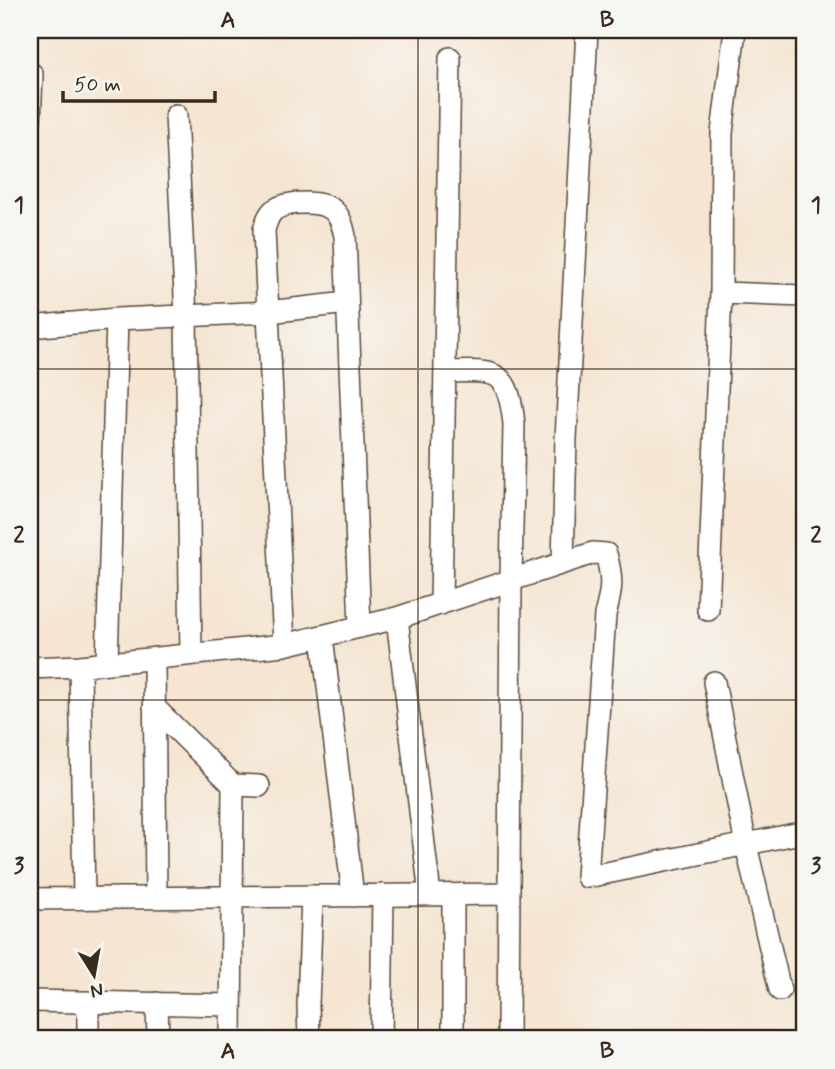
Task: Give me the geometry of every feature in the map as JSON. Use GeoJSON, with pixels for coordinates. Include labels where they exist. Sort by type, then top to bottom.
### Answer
{"type":"FeatureCollection","features":[{"type":"Feature","properties":{"kind":"street"},"geometry":{"type":"LineString","coordinates":[[563,563],[566,439],[587,30]]}},
{"type":"Feature","properties":{"kind":"street"},"geometry":{"type":"LineString","coordinates":[[708,610],[721,293],[722,133],[734,30]]}},
{"type":"Feature","properties":{"kind":"street"},"geometry":{"type":"LineString","coordinates":[[441,604],[450,58]]}},
{"type":"Feature","properties":{"kind":"street"},"geometry":{"type":"LineString","coordinates":[[30,121],[32,74]]}},
{"type":"Feature","properties":{"kind":"street"},"geometry":{"type":"LineString","coordinates":[[176,115],[186,316],[191,654]]}},
{"type":"Feature","properties":{"kind":"street"},"geometry":{"type":"LineString","coordinates":[[284,645],[264,230],[267,219],[274,210],[290,204],[322,204],[334,211],[341,221],[345,236],[360,627]]}},
{"type":"Feature","properties":{"kind":"street"},"geometry":{"type":"LineString","coordinates":[[721,293],[805,296]]}},
{"type":"Feature","properties":{"kind":"street"},"geometry":{"type":"LineString","coordinates":[[30,327],[117,319],[268,312],[347,303]]}},
{"type":"Feature","properties":{"kind":"street"},"geometry":{"type":"LineString","coordinates":[[107,663],[117,319]]}},
{"type":"Feature","properties":{"kind":"street"},"geometry":{"type":"LineString","coordinates":[[445,372],[484,372],[498,376],[505,385],[512,405],[514,424],[508,1039]]}},
{"type":"Feature","properties":{"kind":"street"},"geometry":{"type":"LineString","coordinates":[[30,668],[80,666],[284,645],[397,618],[593,553],[606,554],[611,573],[611,593],[606,615],[587,877],[805,832]]}},
{"type":"Feature","properties":{"kind":"street"},"geometry":{"type":"LineString","coordinates":[[397,618],[430,895]]}},
{"type":"Feature","properties":{"kind":"street"},"geometry":{"type":"LineString","coordinates":[[322,636],[353,896]]}},
{"type":"Feature","properties":{"kind":"street"},"geometry":{"type":"LineString","coordinates":[[153,658],[156,897]]}},
{"type":"Feature","properties":{"kind":"street"},"geometry":{"type":"LineString","coordinates":[[80,666],[83,898]]}},
{"type":"Feature","properties":{"kind":"street"},"geometry":{"type":"LineString","coordinates":[[714,682],[746,845],[780,990]]}},
{"type":"Feature","properties":{"kind":"street"},"geometry":{"type":"LineString","coordinates":[[154,707],[233,785],[259,786]]}},
{"type":"Feature","properties":{"kind":"street"},"geometry":{"type":"LineString","coordinates":[[231,1039],[233,785]]}},
{"type":"Feature","properties":{"kind":"street"},"geometry":{"type":"LineString","coordinates":[[30,899],[509,894]]}},
{"type":"Feature","properties":{"kind":"street"},"geometry":{"type":"LineString","coordinates":[[381,1039],[383,895]]}},
{"type":"Feature","properties":{"kind":"street"},"geometry":{"type":"LineString","coordinates":[[453,895],[453,1039]]}},
{"type":"Feature","properties":{"kind":"street"},"geometry":{"type":"LineString","coordinates":[[309,1039],[312,896]]}},
{"type":"Feature","properties":{"kind":"street"},"geometry":{"type":"LineString","coordinates":[[30,1001],[231,1005]]}},
{"type":"Feature","properties":{"kind":"street"},"geometry":{"type":"LineString","coordinates":[[88,1002],[88,1039]]}},
{"type":"Feature","properties":{"kind":"street"},"geometry":{"type":"LineString","coordinates":[[157,1003],[158,1039]]}}]}
